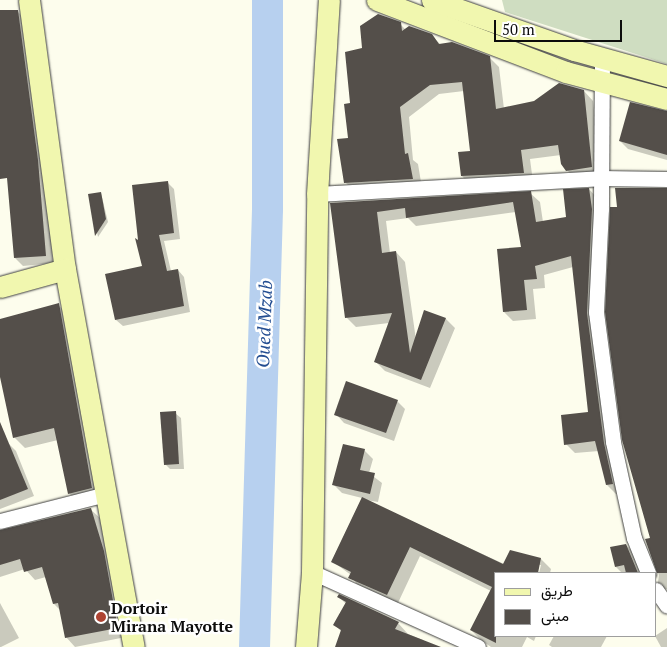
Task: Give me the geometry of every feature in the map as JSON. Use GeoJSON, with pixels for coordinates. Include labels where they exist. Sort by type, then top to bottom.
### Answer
{"type":"FeatureCollection","features":[{"type":"Feature","properties":{"kind":"main road"},"geometry":{"type":"LineString","coordinates":[[29,0],[65,269],[134,647]]}},
{"type":"Feature","properties":{"kind":"main road"},"geometry":{"type":"LineString","coordinates":[[306,647],[312,572],[317,194],[330,0]]}},
{"type":"Feature","properties":{"kind":"main road"},"geometry":{"type":"LineString","coordinates":[[377,0],[491,46],[600,82],[667,99]]}},
{"type":"Feature","properties":{"kind":"main road"},"geometry":{"type":"LineString","coordinates":[[432,0],[602,59],[667,76]]}},
{"type":"Feature","properties":{"kind":"main road"},"geometry":{"type":"LineString","coordinates":[[0,287],[65,269]]}},
{"type":"Feature","properties":{"kind":"street"},"geometry":{"type":"LineString","coordinates":[[602,59],[596,312],[613,442],[634,538],[648,572]]}},
{"type":"Feature","properties":{"kind":"street"},"geometry":{"type":"LineString","coordinates":[[317,194],[600,178],[667,179]]}},
{"type":"Feature","properties":{"kind":"street"},"geometry":{"type":"LineString","coordinates":[[0,521],[106,494]]}},
{"type":"Feature","properties":{"kind":"street"},"geometry":{"type":"LineString","coordinates":[[312,572],[478,647]]}},
{"type":"Feature","properties":{"kind":"street"},"geometry":{"type":"LineString","coordinates":[[657,591],[667,606]]}},
{"type":"Feature","properties":{"kind":"green space"},"geometry":{"type":"Polygon","coordinates":[[[502,0],[667,0],[667,64],[505,12],[502,0]]]}},
{"type":"Feature","properties":{"kind":"building"},"geometry":{"type":"Polygon","coordinates":[[[0,10],[18,10],[38,160],[46,256],[14,258],[7,178],[0,179],[0,10]]]}},
{"type":"Feature","properties":{"kind":"building"},"geometry":{"type":"Polygon","coordinates":[[[378,14],[401,22],[402,31],[409,26],[432,34],[439,44],[452,42],[490,56],[496,109],[534,101],[559,83],[584,90],[592,167],[566,171],[561,164],[558,145],[521,150],[524,173],[461,176],[458,152],[470,151],[462,82],[430,85],[400,107],[405,154],[408,153],[413,179],[344,183],[337,139],[348,138],[344,104],[350,103],[345,52],[362,48],[360,26],[378,14]]]}},
{"type":"Feature","properties":{"kind":"building"},"geometry":{"type":"Polygon","coordinates":[[[630,102],[667,111],[667,155],[619,141],[630,102]]]}},
{"type":"Feature","properties":{"kind":"building"},"geometry":{"type":"Polygon","coordinates":[[[168,181],[174,233],[159,235],[167,271],[178,269],[184,306],[115,320],[105,274],[142,266],[135,238],[138,240],[132,185],[168,181]]]}},
{"type":"Feature","properties":{"kind":"building"},"geometry":{"type":"Polygon","coordinates":[[[589,188],[592,209],[587,313],[604,443],[613,484],[606,485],[595,441],[564,445],[561,415],[588,412],[571,256],[535,266],[537,279],[524,280],[527,310],[503,312],[497,249],[521,247],[513,202],[406,218],[405,208],[377,212],[382,253],[396,251],[410,353],[424,310],[446,318],[421,380],[374,362],[392,313],[345,318],[330,203],[531,191],[536,222],[566,217],[563,189],[589,188]]]}},
{"type":"Feature","properties":{"kind":"building"},"geometry":{"type":"Polygon","coordinates":[[[615,188],[667,188],[667,573],[657,573],[645,539],[650,538],[622,440],[605,312],[610,207],[617,207],[615,188]]]}},
{"type":"Feature","properties":{"kind":"building"},"geometry":{"type":"Polygon","coordinates":[[[101,192],[106,219],[95,236],[88,194],[101,192]]]}},
{"type":"Feature","properties":{"kind":"building"},"geometry":{"type":"Polygon","coordinates":[[[59,303],[92,488],[68,494],[54,428],[13,438],[0,377],[0,319],[59,303]]]}},
{"type":"Feature","properties":{"kind":"building"},"geometry":{"type":"Polygon","coordinates":[[[346,381],[398,400],[386,433],[334,415],[346,381]]]}},
{"type":"Feature","properties":{"kind":"building"},"geometry":{"type":"Polygon","coordinates":[[[176,411],[179,464],[164,465],[160,412],[176,411]]]}},
{"type":"Feature","properties":{"kind":"building"},"geometry":{"type":"Polygon","coordinates":[[[0,422],[28,489],[0,500],[0,422]]]}},
{"type":"Feature","properties":{"kind":"building"},"geometry":{"type":"Polygon","coordinates":[[[343,444],[365,449],[360,470],[375,473],[370,494],[332,485],[343,444]]]}},
{"type":"Feature","properties":{"kind":"building"},"geometry":{"type":"Polygon","coordinates":[[[362,497],[503,564],[510,550],[541,558],[538,572],[494,572],[494,637],[496,637],[496,643],[470,630],[492,587],[410,547],[387,595],[348,578],[351,572],[331,562],[362,497]]]}},
{"type":"Feature","properties":{"kind":"building"},"geometry":{"type":"Polygon","coordinates":[[[91,508],[104,551],[118,628],[65,638],[58,603],[53,604],[42,567],[24,572],[20,559],[0,565],[0,530],[91,508]]]}},
{"type":"Feature","properties":{"kind":"building"},"geometry":{"type":"Polygon","coordinates":[[[626,544],[638,572],[626,572],[624,565],[615,567],[610,547],[626,544]]]}},
{"type":"Feature","properties":{"kind":"building"},"geometry":{"type":"Polygon","coordinates":[[[339,594],[399,622],[395,629],[441,647],[335,647],[341,630],[333,625],[346,602],[337,597],[339,594]]]}},
{"type":"Feature","properties":{"kind":"waterway","name":"Oued Mzab"},"geometry":{"type":"LineString","coordinates":[[254,647],[267,208],[267,0]]}},
{"type":"Feature","properties":{"kind":"place","name":"Dortoir Mirana Mayotte"},"geometry":{"type":"Point","coordinates":[101,617]}}]}
